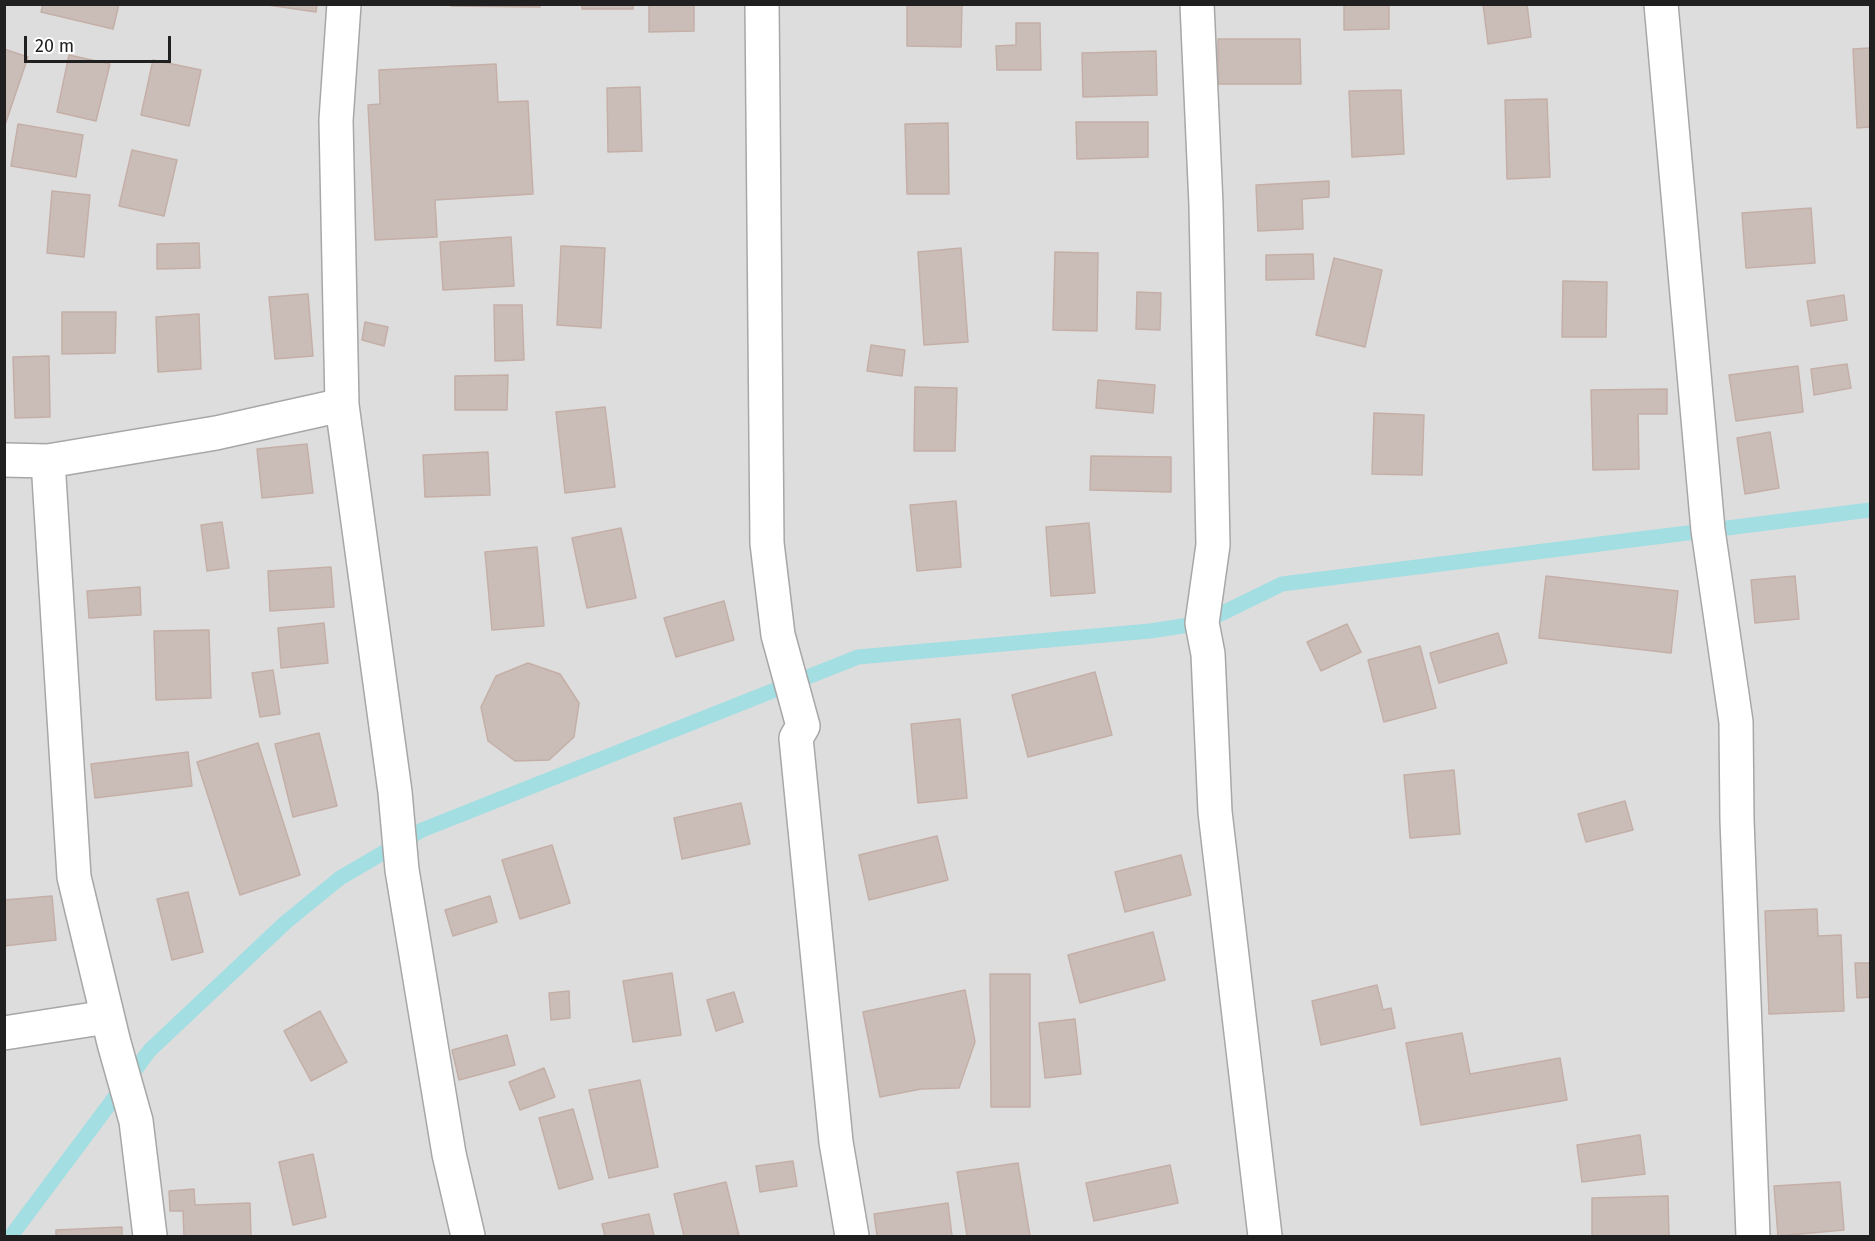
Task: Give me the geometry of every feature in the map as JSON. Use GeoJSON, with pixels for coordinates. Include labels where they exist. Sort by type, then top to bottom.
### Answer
{"type":"FeatureCollection","features":[{"type":"Feature","properties":{"kind":"street"},"geometry":{"type":"LineString","coordinates":[[344,4],[336,120],[342,405],[395,792],[402,870],[449,1154],[468,1236]]}},
{"type":"Feature","properties":{"kind":"street"},"geometry":{"type":"LineString","coordinates":[[762,4],[768,543],[778,635],[803,726],[796,738],[836,1142],[852,1236]]}},
{"type":"Feature","properties":{"kind":"street"},"geometry":{"type":"LineString","coordinates":[[1197,4],[1206,205],[1213,545],[1202,623],[1208,654],[1215,813],[1265,1236]]}},
{"type":"Feature","properties":{"kind":"street"},"geometry":{"type":"LineString","coordinates":[[1661,4],[1708,530],[1736,722],[1737,820],[1753,1236]]}},
{"type":"Feature","properties":{"kind":"street"},"geometry":{"type":"LineString","coordinates":[[4,460],[48,461],[216,433],[342,405]]}},
{"type":"Feature","properties":{"kind":"street"},"geometry":{"type":"LineString","coordinates":[[48,461],[74,877],[107,1017],[136,1121],[150,1236]]}},
{"type":"Feature","properties":{"kind":"street"},"geometry":{"type":"LineString","coordinates":[[4,1033],[107,1017]]}},
{"type":"Feature","properties":{"kind":"shaded area"},"geometry":{"type":"Polygon","coordinates":[[[5,5],[1870,5],[1870,1236],[5,1236],[5,5]]]}},
{"type":"Feature","properties":{"kind":"building"},"geometry":{"type":"Polygon","coordinates":[[[43,4],[119,4],[113,29],[41,12],[43,4]]]}},
{"type":"Feature","properties":{"kind":"building"},"geometry":{"type":"Polygon","coordinates":[[[261,4],[317,4],[316,12],[261,4]]]}},
{"type":"Feature","properties":{"kind":"building"},"geometry":{"type":"Polygon","coordinates":[[[451,4],[540,4],[540,7],[451,6],[451,4]]]}},
{"type":"Feature","properties":{"kind":"building"},"geometry":{"type":"Polygon","coordinates":[[[582,4],[633,4],[633,9],[582,9],[582,4]]]}},
{"type":"Feature","properties":{"kind":"building"},"geometry":{"type":"Polygon","coordinates":[[[649,4],[694,4],[694,31],[649,32],[649,4]]]}},
{"type":"Feature","properties":{"kind":"building"},"geometry":{"type":"Polygon","coordinates":[[[907,4],[962,4],[961,47],[907,46],[907,4]]]}},
{"type":"Feature","properties":{"kind":"building"},"geometry":{"type":"Polygon","coordinates":[[[1344,4],[1389,4],[1389,29],[1344,30],[1344,4]]]}},
{"type":"Feature","properties":{"kind":"building"},"geometry":{"type":"Polygon","coordinates":[[[1483,4],[1527,4],[1531,37],[1488,44],[1483,4]]]}},
{"type":"Feature","properties":{"kind":"building"},"geometry":{"type":"Polygon","coordinates":[[[1016,23],[1040,23],[1041,70],[997,70],[996,46],[1016,45],[1016,23]]]}},
{"type":"Feature","properties":{"kind":"building"},"geometry":{"type":"Polygon","coordinates":[[[1218,39],[1300,39],[1301,84],[1218,84],[1218,39]]]}},
{"type":"Feature","properties":{"kind":"building"},"geometry":{"type":"Polygon","coordinates":[[[1870,48],[1870,127],[1857,128],[1853,49],[1870,48]]]}},
{"type":"Feature","properties":{"kind":"building"},"geometry":{"type":"Polygon","coordinates":[[[4,49],[28,57],[5,125],[4,125],[4,49]]]}},
{"type":"Feature","properties":{"kind":"building"},"geometry":{"type":"Polygon","coordinates":[[[1156,51],[1157,95],[1083,97],[1082,53],[1156,51]]]}},
{"type":"Feature","properties":{"kind":"building"},"geometry":{"type":"Polygon","coordinates":[[[69,55],[110,64],[96,121],[57,112],[69,55]]]}},
{"type":"Feature","properties":{"kind":"building"},"geometry":{"type":"Polygon","coordinates":[[[153,60],[201,70],[189,126],[141,115],[153,60]]]}},
{"type":"Feature","properties":{"kind":"building"},"geometry":{"type":"Polygon","coordinates":[[[496,64],[498,102],[528,101],[533,194],[435,200],[437,237],[375,240],[368,105],[380,104],[379,70],[496,64]]]}},
{"type":"Feature","properties":{"kind":"building"},"geometry":{"type":"Polygon","coordinates":[[[640,87],[642,151],[608,152],[607,88],[640,87]]]}},
{"type":"Feature","properties":{"kind":"building"},"geometry":{"type":"Polygon","coordinates":[[[1401,90],[1404,154],[1352,157],[1349,91],[1401,90]]]}},
{"type":"Feature","properties":{"kind":"building"},"geometry":{"type":"Polygon","coordinates":[[[1547,99],[1550,177],[1507,179],[1505,100],[1547,99]]]}},
{"type":"Feature","properties":{"kind":"building"},"geometry":{"type":"Polygon","coordinates":[[[1076,122],[1148,122],[1148,157],[1077,159],[1076,122]]]}},
{"type":"Feature","properties":{"kind":"building"},"geometry":{"type":"Polygon","coordinates":[[[948,123],[949,194],[907,194],[905,124],[948,123]]]}},
{"type":"Feature","properties":{"kind":"building"},"geometry":{"type":"Polygon","coordinates":[[[18,124],[83,135],[76,177],[11,166],[18,124]]]}},
{"type":"Feature","properties":{"kind":"building"},"geometry":{"type":"Polygon","coordinates":[[[132,150],[177,160],[164,216],[119,206],[132,150]]]}},
{"type":"Feature","properties":{"kind":"building"},"geometry":{"type":"Polygon","coordinates":[[[1329,181],[1329,197],[1302,199],[1303,229],[1258,231],[1256,185],[1329,181]]]}},
{"type":"Feature","properties":{"kind":"building"},"geometry":{"type":"Polygon","coordinates":[[[52,191],[90,195],[84,257],[47,253],[52,191]]]}},
{"type":"Feature","properties":{"kind":"building"},"geometry":{"type":"Polygon","coordinates":[[[1811,208],[1815,263],[1746,268],[1742,213],[1811,208]]]}},
{"type":"Feature","properties":{"kind":"building"},"geometry":{"type":"Polygon","coordinates":[[[511,237],[514,286],[443,290],[440,242],[511,237]]]}},
{"type":"Feature","properties":{"kind":"building"},"geometry":{"type":"Polygon","coordinates":[[[199,243],[200,268],[157,269],[157,244],[199,243]]]}},
{"type":"Feature","properties":{"kind":"building"},"geometry":{"type":"Polygon","coordinates":[[[561,246],[605,248],[601,328],[557,325],[561,246]]]}},
{"type":"Feature","properties":{"kind":"building"},"geometry":{"type":"Polygon","coordinates":[[[961,248],[968,342],[924,345],[918,252],[961,248]]]}},
{"type":"Feature","properties":{"kind":"building"},"geometry":{"type":"Polygon","coordinates":[[[1055,252],[1098,253],[1097,331],[1053,330],[1055,252]]]}},
{"type":"Feature","properties":{"kind":"building"},"geometry":{"type":"Polygon","coordinates":[[[1313,254],[1314,279],[1266,280],[1266,255],[1313,254]]]}},
{"type":"Feature","properties":{"kind":"building"},"geometry":{"type":"Polygon","coordinates":[[[1334,258],[1382,270],[1365,347],[1316,335],[1334,258]]]}},
{"type":"Feature","properties":{"kind":"building"},"geometry":{"type":"Polygon","coordinates":[[[1563,281],[1607,282],[1606,337],[1562,337],[1563,281]]]}},
{"type":"Feature","properties":{"kind":"building"},"geometry":{"type":"Polygon","coordinates":[[[1137,292],[1161,293],[1160,330],[1136,329],[1137,292]]]}},
{"type":"Feature","properties":{"kind":"building"},"geometry":{"type":"Polygon","coordinates":[[[308,294],[313,356],[275,359],[269,297],[308,294]]]}},
{"type":"Feature","properties":{"kind":"building"},"geometry":{"type":"Polygon","coordinates":[[[1844,295],[1847,320],[1811,326],[1807,301],[1844,295]]]}},
{"type":"Feature","properties":{"kind":"building"},"geometry":{"type":"Polygon","coordinates":[[[494,305],[522,305],[524,360],[495,361],[494,305]]]}},
{"type":"Feature","properties":{"kind":"building"},"geometry":{"type":"Polygon","coordinates":[[[62,312],[116,312],[115,353],[62,354],[62,312]]]}},
{"type":"Feature","properties":{"kind":"building"},"geometry":{"type":"Polygon","coordinates":[[[199,314],[201,369],[158,372],[156,317],[199,314]]]}},
{"type":"Feature","properties":{"kind":"building"},"geometry":{"type":"Polygon","coordinates":[[[365,322],[388,327],[384,346],[362,340],[365,322]]]}},
{"type":"Feature","properties":{"kind":"building"},"geometry":{"type":"Polygon","coordinates":[[[871,345],[905,350],[902,376],[867,371],[871,345]]]}},
{"type":"Feature","properties":{"kind":"building"},"geometry":{"type":"Polygon","coordinates":[[[49,356],[50,417],[15,418],[13,357],[49,356]]]}},
{"type":"Feature","properties":{"kind":"building"},"geometry":{"type":"Polygon","coordinates":[[[1847,364],[1851,388],[1814,395],[1811,369],[1847,364]]]}},
{"type":"Feature","properties":{"kind":"building"},"geometry":{"type":"Polygon","coordinates":[[[1798,366],[1803,412],[1736,421],[1729,375],[1798,366]]]}},
{"type":"Feature","properties":{"kind":"building"},"geometry":{"type":"Polygon","coordinates":[[[508,375],[507,410],[455,410],[455,376],[508,375]]]}},
{"type":"Feature","properties":{"kind":"building"},"geometry":{"type":"Polygon","coordinates":[[[1098,380],[1155,385],[1153,413],[1096,408],[1098,380]]]}},
{"type":"Feature","properties":{"kind":"building"},"geometry":{"type":"Polygon","coordinates":[[[915,387],[957,388],[955,451],[914,451],[915,387]]]}},
{"type":"Feature","properties":{"kind":"building"},"geometry":{"type":"Polygon","coordinates":[[[1667,389],[1667,414],[1638,414],[1639,469],[1593,470],[1591,390],[1667,389]]]}},
{"type":"Feature","properties":{"kind":"building"},"geometry":{"type":"Polygon","coordinates":[[[605,407],[615,487],[565,493],[556,412],[605,407]]]}},
{"type":"Feature","properties":{"kind":"building"},"geometry":{"type":"Polygon","coordinates":[[[1374,413],[1424,415],[1422,475],[1372,474],[1374,413]]]}},
{"type":"Feature","properties":{"kind":"building"},"geometry":{"type":"Polygon","coordinates":[[[1770,432],[1779,488],[1745,494],[1737,438],[1770,432]]]}},
{"type":"Feature","properties":{"kind":"building"},"geometry":{"type":"Polygon","coordinates":[[[307,444],[313,493],[262,498],[257,449],[307,444]]]}},
{"type":"Feature","properties":{"kind":"building"},"geometry":{"type":"Polygon","coordinates":[[[488,452],[490,495],[425,497],[423,455],[488,452]]]}},
{"type":"Feature","properties":{"kind":"building"},"geometry":{"type":"Polygon","coordinates":[[[1091,456],[1171,457],[1171,492],[1090,490],[1091,456]]]}},
{"type":"Feature","properties":{"kind":"building"},"geometry":{"type":"Polygon","coordinates":[[[956,501],[961,567],[917,571],[910,505],[956,501]]]}},
{"type":"Feature","properties":{"kind":"building"},"geometry":{"type":"Polygon","coordinates":[[[222,522],[229,568],[207,571],[201,525],[222,522]]]}},
{"type":"Feature","properties":{"kind":"building"},"geometry":{"type":"Polygon","coordinates":[[[1089,523],[1095,593],[1051,596],[1046,527],[1089,523]]]}},
{"type":"Feature","properties":{"kind":"building"},"geometry":{"type":"Polygon","coordinates":[[[621,528],[636,598],[587,608],[572,538],[621,528]]]}},
{"type":"Feature","properties":{"kind":"building"},"geometry":{"type":"Polygon","coordinates":[[[537,547],[544,626],[492,630],[485,552],[537,547]]]}},
{"type":"Feature","properties":{"kind":"building"},"geometry":{"type":"Polygon","coordinates":[[[331,567],[334,607],[270,611],[268,571],[331,567]]]}},
{"type":"Feature","properties":{"kind":"building"},"geometry":{"type":"Polygon","coordinates":[[[1546,576],[1678,591],[1671,653],[1539,638],[1546,576]]]}},
{"type":"Feature","properties":{"kind":"building"},"geometry":{"type":"Polygon","coordinates":[[[1795,576],[1799,619],[1755,623],[1751,580],[1795,576]]]}},
{"type":"Feature","properties":{"kind":"building"},"geometry":{"type":"Polygon","coordinates":[[[140,587],[141,615],[89,618],[87,591],[140,587]]]}},
{"type":"Feature","properties":{"kind":"building"},"geometry":{"type":"Polygon","coordinates":[[[724,601],[734,640],[676,657],[664,618],[724,601]]]}},
{"type":"Feature","properties":{"kind":"building"},"geometry":{"type":"Polygon","coordinates":[[[324,623],[328,663],[281,668],[278,628],[324,623]]]}},
{"type":"Feature","properties":{"kind":"building"},"geometry":{"type":"Polygon","coordinates":[[[1347,624],[1361,652],[1321,671],[1307,642],[1347,624]]]}},
{"type":"Feature","properties":{"kind":"building"},"geometry":{"type":"Polygon","coordinates":[[[209,630],[211,698],[156,700],[154,631],[209,630]]]}},
{"type":"Feature","properties":{"kind":"building"},"geometry":{"type":"Polygon","coordinates":[[[1498,633],[1507,663],[1439,683],[1430,653],[1498,633]]]}},
{"type":"Feature","properties":{"kind":"building"},"geometry":{"type":"Polygon","coordinates":[[[1420,646],[1436,708],[1384,722],[1368,660],[1420,646]]]}},
{"type":"Feature","properties":{"kind":"building"},"geometry":{"type":"Polygon","coordinates":[[[528,663],[560,674],[579,703],[574,737],[549,760],[515,761],[488,741],[481,707],[496,676],[528,663]]]}},
{"type":"Feature","properties":{"kind":"building"},"geometry":{"type":"Polygon","coordinates":[[[273,670],[280,714],[260,717],[252,673],[273,670]]]}},
{"type":"Feature","properties":{"kind":"building"},"geometry":{"type":"Polygon","coordinates":[[[1095,672],[1112,735],[1028,757],[1012,695],[1095,672]]]}},
{"type":"Feature","properties":{"kind":"building"},"geometry":{"type":"Polygon","coordinates":[[[960,719],[967,798],[918,803],[911,724],[960,719]]]}},
{"type":"Feature","properties":{"kind":"building"},"geometry":{"type":"Polygon","coordinates":[[[319,733],[337,806],[293,817],[275,744],[319,733]]]}},
{"type":"Feature","properties":{"kind":"building"},"geometry":{"type":"Polygon","coordinates":[[[258,743],[300,875],[240,895],[197,762],[258,743]]]}},
{"type":"Feature","properties":{"kind":"building"},"geometry":{"type":"Polygon","coordinates":[[[188,752],[192,786],[95,798],[91,764],[188,752]]]}},
{"type":"Feature","properties":{"kind":"building"},"geometry":{"type":"Polygon","coordinates":[[[1454,770],[1460,834],[1410,838],[1404,775],[1454,770]]]}},
{"type":"Feature","properties":{"kind":"building"},"geometry":{"type":"Polygon","coordinates":[[[1625,801],[1633,830],[1586,842],[1578,814],[1625,801]]]}},
{"type":"Feature","properties":{"kind":"building"},"geometry":{"type":"Polygon","coordinates":[[[741,803],[750,844],[682,859],[674,818],[741,803]]]}},
{"type":"Feature","properties":{"kind":"building"},"geometry":{"type":"Polygon","coordinates":[[[937,836],[948,880],[869,900],[859,855],[937,836]]]}},
{"type":"Feature","properties":{"kind":"building"},"geometry":{"type":"Polygon","coordinates":[[[552,845],[570,903],[520,919],[502,860],[552,845]]]}},
{"type":"Feature","properties":{"kind":"building"},"geometry":{"type":"Polygon","coordinates":[[[1181,855],[1191,895],[1125,912],[1115,872],[1181,855]]]}},
{"type":"Feature","properties":{"kind":"building"},"geometry":{"type":"Polygon","coordinates":[[[188,892],[203,952],[172,960],[157,899],[188,892]]]}},
{"type":"Feature","properties":{"kind":"building"},"geometry":{"type":"Polygon","coordinates":[[[52,896],[56,940],[4,946],[4,900],[52,896]]]}},
{"type":"Feature","properties":{"kind":"building"},"geometry":{"type":"Polygon","coordinates":[[[490,896],[497,922],[453,936],[445,910],[490,896]]]}},
{"type":"Feature","properties":{"kind":"building"},"geometry":{"type":"Polygon","coordinates":[[[1817,909],[1818,936],[1841,935],[1844,1011],[1769,1014],[1765,911],[1817,909]]]}},
{"type":"Feature","properties":{"kind":"building"},"geometry":{"type":"Polygon","coordinates":[[[1153,932],[1165,980],[1080,1003],[1068,955],[1153,932]]]}},
{"type":"Feature","properties":{"kind":"building"},"geometry":{"type":"Polygon","coordinates":[[[1855,963],[1870,963],[1870,997],[1857,998],[1855,963]]]}},
{"type":"Feature","properties":{"kind":"building"},"geometry":{"type":"Polygon","coordinates":[[[672,973],[681,1035],[633,1042],[623,981],[672,973]]]}},
{"type":"Feature","properties":{"kind":"building"},"geometry":{"type":"Polygon","coordinates":[[[990,974],[1030,974],[1030,1107],[991,1107],[990,974]]]}},
{"type":"Feature","properties":{"kind":"building"},"geometry":{"type":"Polygon","coordinates":[[[1377,985],[1383,1010],[1391,1008],[1395,1028],[1321,1045],[1312,1001],[1377,985]]]}},
{"type":"Feature","properties":{"kind":"building"},"geometry":{"type":"Polygon","coordinates":[[[965,990],[975,1042],[959,1088],[921,1089],[880,1097],[863,1012],[965,990]]]}},
{"type":"Feature","properties":{"kind":"building"},"geometry":{"type":"Polygon","coordinates":[[[569,991],[570,1018],[551,1020],[549,993],[569,991]]]}},
{"type":"Feature","properties":{"kind":"building"},"geometry":{"type":"Polygon","coordinates":[[[734,992],[743,1022],[716,1031],[707,1000],[734,992]]]}},
{"type":"Feature","properties":{"kind":"building"},"geometry":{"type":"Polygon","coordinates":[[[320,1011],[347,1062],[311,1081],[284,1031],[320,1011]]]}},
{"type":"Feature","properties":{"kind":"building"},"geometry":{"type":"Polygon","coordinates":[[[1075,1019],[1081,1074],[1045,1078],[1039,1023],[1075,1019]]]}},
{"type":"Feature","properties":{"kind":"building"},"geometry":{"type":"Polygon","coordinates":[[[1462,1033],[1470,1074],[1560,1058],[1567,1100],[1421,1125],[1406,1043],[1462,1033]]]}},
{"type":"Feature","properties":{"kind":"building"},"geometry":{"type":"Polygon","coordinates":[[[507,1035],[515,1065],[459,1080],[452,1050],[507,1035]]]}},
{"type":"Feature","properties":{"kind":"building"},"geometry":{"type":"Polygon","coordinates":[[[544,1068],[555,1097],[520,1110],[509,1082],[544,1068]]]}},
{"type":"Feature","properties":{"kind":"building"},"geometry":{"type":"Polygon","coordinates":[[[640,1080],[658,1167],[609,1178],[589,1090],[640,1080]]]}},
{"type":"Feature","properties":{"kind":"building"},"geometry":{"type":"Polygon","coordinates":[[[573,1109],[593,1179],[559,1189],[539,1118],[573,1109]]]}},
{"type":"Feature","properties":{"kind":"building"},"geometry":{"type":"Polygon","coordinates":[[[1640,1135],[1645,1174],[1582,1182],[1577,1145],[1640,1135]]]}},
{"type":"Feature","properties":{"kind":"building"},"geometry":{"type":"Polygon","coordinates":[[[313,1154],[326,1217],[293,1225],[279,1162],[313,1154]]]}},
{"type":"Feature","properties":{"kind":"building"},"geometry":{"type":"Polygon","coordinates":[[[793,1161],[797,1186],[760,1192],[756,1166],[793,1161]]]}},
{"type":"Feature","properties":{"kind":"building"},"geometry":{"type":"Polygon","coordinates":[[[1018,1163],[1030,1236],[967,1236],[957,1172],[1018,1163]]]}},
{"type":"Feature","properties":{"kind":"building"},"geometry":{"type":"Polygon","coordinates":[[[1170,1165],[1178,1203],[1094,1221],[1086,1183],[1170,1165]]]}},
{"type":"Feature","properties":{"kind":"building"},"geometry":{"type":"Polygon","coordinates":[[[726,1182],[739,1236],[684,1236],[674,1194],[726,1182]]]}},
{"type":"Feature","properties":{"kind":"building"},"geometry":{"type":"Polygon","coordinates":[[[1840,1182],[1844,1230],[1778,1236],[1774,1186],[1840,1182]]]}},
{"type":"Feature","properties":{"kind":"building"},"geometry":{"type":"Polygon","coordinates":[[[194,1189],[195,1205],[250,1203],[251,1236],[184,1236],[183,1211],[170,1211],[169,1191],[194,1189]]]}},
{"type":"Feature","properties":{"kind":"building"},"geometry":{"type":"Polygon","coordinates":[[[1668,1196],[1669,1236],[1592,1236],[1592,1198],[1668,1196]]]}},
{"type":"Feature","properties":{"kind":"building"},"geometry":{"type":"Polygon","coordinates":[[[948,1203],[952,1236],[877,1236],[874,1214],[948,1203]]]}},
{"type":"Feature","properties":{"kind":"building"},"geometry":{"type":"Polygon","coordinates":[[[649,1214],[654,1236],[605,1236],[602,1224],[649,1214]]]}},
{"type":"Feature","properties":{"kind":"building"},"geometry":{"type":"Polygon","coordinates":[[[122,1227],[122,1236],[56,1236],[56,1230],[122,1227]]]}},
{"type":"Feature","properties":{"kind":"waterway"},"geometry":{"type":"LineString","coordinates":[[11,1236],[150,1050],[286,922],[340,878],[422,830],[858,657],[1150,631],[1202,623],[1282,584],[1870,510]]}}]}
